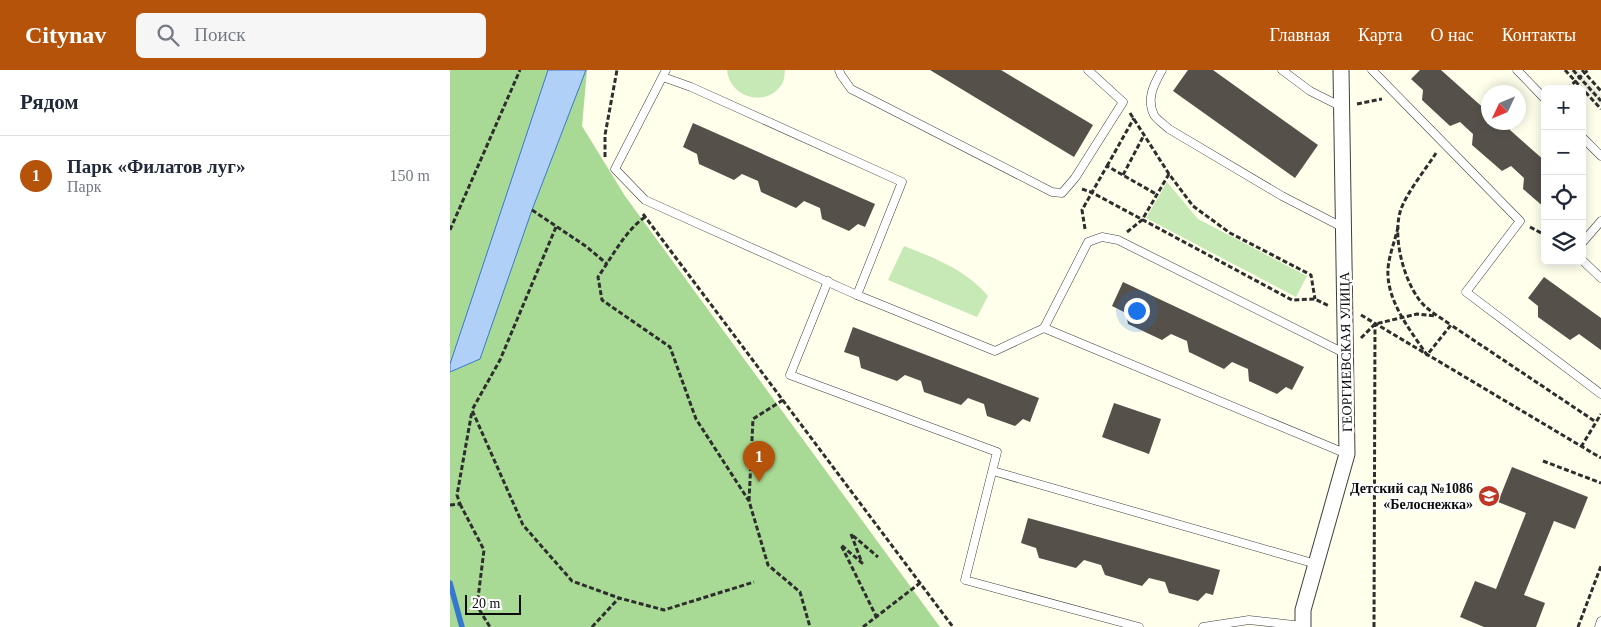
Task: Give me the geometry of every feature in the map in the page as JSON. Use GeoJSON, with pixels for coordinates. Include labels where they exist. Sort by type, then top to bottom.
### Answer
{"type":"FeatureCollection","features":[{"type":"Feature","properties":{"kind":"street","name":"ГЕОРГИЕВСКАЯ УЛИЦА"},"geometry":{"type":"LineString","coordinates":[[1303,627],[1303,610],[1347,454],[1342,70]]}},
{"type":"Feature","properties":{"kind":"lane"},"geometry":{"type":"LineString","coordinates":[[839,70],[851,88],[1052,192],[1062,193],[1070,185],[1123,102],[1088,70]]}},
{"type":"Feature","properties":{"kind":"lane"},"geometry":{"type":"LineString","coordinates":[[1162,70],[1154,85],[1150,99],[1154,115],[1169,129],[1282,196],[1344,228]]}},
{"type":"Feature","properties":{"kind":"lane"},"geometry":{"type":"LineString","coordinates":[[1282,70],[1310,91],[1342,107]]}},
{"type":"Feature","properties":{"kind":"lane"},"geometry":{"type":"LineString","coordinates":[[1372,70],[1520,221],[1466,292],[1601,394]]}},
{"type":"Feature","properties":{"kind":"lane"},"geometry":{"type":"LineString","coordinates":[[1517,70],[1541,96]]}},
{"type":"Feature","properties":{"kind":"lane"},"geometry":{"type":"LineString","coordinates":[[856,295],[902,182],[665,74],[615,170],[645,200],[856,295],[995,351],[1044,328],[1088,242],[1102,237],[1118,240],[1346,354]]}},
{"type":"Feature","properties":{"kind":"lane"},"geometry":{"type":"LineString","coordinates":[[1586,142],[1601,156]]}},
{"type":"Feature","properties":{"kind":"lane"},"geometry":{"type":"LineString","coordinates":[[1586,238],[1601,221]]}},
{"type":"Feature","properties":{"kind":"lane"},"geometry":{"type":"LineString","coordinates":[[1586,264],[1601,278]]}},
{"type":"Feature","properties":{"kind":"lane"},"geometry":{"type":"LineString","coordinates":[[828,282],[790,375],[997,452],[965,580],[1139,627]]}},
{"type":"Feature","properties":{"kind":"lane"},"geometry":{"type":"LineString","coordinates":[[1044,328],[1347,454]]}},
{"type":"Feature","properties":{"kind":"lane"},"geometry":{"type":"LineString","coordinates":[[993,471],[1316,564]]}},
{"type":"Feature","properties":{"kind":"lane"},"geometry":{"type":"LineString","coordinates":[[1202,627],[1249,620],[1303,627]]}},
{"type":"Feature","properties":{"kind":"lane"},"geometry":{"type":"LineString","coordinates":[[1599,627],[1601,621]]}},
{"type":"Feature","properties":{"kind":"path"},"geometry":{"type":"LineString","coordinates":[[450,230],[520,70]]}},
{"type":"Feature","properties":{"kind":"path"},"geometry":{"type":"LineString","coordinates":[[605,164],[605,136],[617,70]]}},
{"type":"Feature","properties":{"kind":"path"},"geometry":{"type":"LineString","coordinates":[[1565,70],[1601,109]]}},
{"type":"Feature","properties":{"kind":"path"},"geometry":{"type":"LineString","coordinates":[[1573,70],[1601,101]]}},
{"type":"Feature","properties":{"kind":"path"},"geometry":{"type":"LineString","coordinates":[[1571,85],[1580,78],[1583,72],[1588,70]]}},
{"type":"Feature","properties":{"kind":"path"},"geometry":{"type":"LineString","coordinates":[[1583,72],[1601,91]]}},
{"type":"Feature","properties":{"kind":"path"},"geometry":{"type":"LineString","coordinates":[[1342,107],[1398,96]]}},
{"type":"Feature","properties":{"kind":"path"},"geometry":{"type":"LineString","coordinates":[[1123,102],[1169,174],[1193,206],[1223,228],[1311,275],[1315,299]]}},
{"type":"Feature","properties":{"kind":"path"},"geometry":{"type":"LineString","coordinates":[[1088,242],[1082,210],[1134,118]]}},
{"type":"Feature","properties":{"kind":"path"},"geometry":{"type":"LineString","coordinates":[[1122,175],[1144,135]]}},
{"type":"Feature","properties":{"kind":"path"},"geometry":{"type":"LineString","coordinates":[[1427,355],[1402,316],[1389,284],[1388,268],[1401,209],[1444,143]]}},
{"type":"Feature","properties":{"kind":"path"},"geometry":{"type":"LineString","coordinates":[[1107,166],[1156,194]]}},
{"type":"Feature","properties":{"kind":"path"},"geometry":{"type":"LineString","coordinates":[[1118,240],[1142,220],[1169,174]]}},
{"type":"Feature","properties":{"kind":"path"},"geometry":{"type":"LineString","coordinates":[[1070,185],[1091,192],[1292,300],[1315,299],[1375,324],[1601,458]]}},
{"type":"Feature","properties":{"kind":"path"},"geometry":{"type":"LineString","coordinates":[[639,209],[953,627]]}},
{"type":"Feature","properties":{"kind":"path"},"geometry":{"type":"LineString","coordinates":[[532,210],[587,246],[607,264]]}},
{"type":"Feature","properties":{"kind":"path"},"geometry":{"type":"LineString","coordinates":[[645,216],[638,222],[598,278],[602,300],[670,347],[696,419],[749,501],[768,565],[800,592],[810,627]]}},
{"type":"Feature","properties":{"kind":"path"},"geometry":{"type":"LineString","coordinates":[[490,627],[477,606],[484,550],[457,495],[472,410],[500,360],[556,226]]}},
{"type":"Feature","properties":{"kind":"path"},"geometry":{"type":"LineString","coordinates":[[1398,227],[1400,258],[1418,299],[1430,311],[1596,422]]}},
{"type":"Feature","properties":{"kind":"path"},"geometry":{"type":"LineString","coordinates":[[1346,354],[1375,324],[1402,316],[1417,314],[1438,316]]}},
{"type":"Feature","properties":{"kind":"path"},"geometry":{"type":"LineString","coordinates":[[1374,627],[1375,324]]}},
{"type":"Feature","properties":{"kind":"path"},"geometry":{"type":"LineString","coordinates":[[1427,355],[1451,325]]}},
{"type":"Feature","properties":{"kind":"path"},"geometry":{"type":"LineString","coordinates":[[749,501],[753,419],[783,400]]}},
{"type":"Feature","properties":{"kind":"path"},"geometry":{"type":"LineString","coordinates":[[472,410],[523,525],[572,582],[619,598],[664,610],[754,582]]}},
{"type":"Feature","properties":{"kind":"path"},"geometry":{"type":"LineString","coordinates":[[1581,447],[1601,414]]}},
{"type":"Feature","properties":{"kind":"path"},"geometry":{"type":"LineString","coordinates":[[1543,462],[1601,483]]}},
{"type":"Feature","properties":{"kind":"path"},"geometry":{"type":"LineString","coordinates":[[450,506],[460,504]]}},
{"type":"Feature","properties":{"kind":"path"},"geometry":{"type":"LineString","coordinates":[[877,618],[841,546],[862,563],[851,534],[878,557]]}},
{"type":"Feature","properties":{"kind":"path"},"geometry":{"type":"LineString","coordinates":[[1578,627],[1601,566]]}},
{"type":"Feature","properties":{"kind":"path"},"geometry":{"type":"LineString","coordinates":[[863,627],[920,583]]}},
{"type":"Feature","properties":{"kind":"path"},"geometry":{"type":"LineString","coordinates":[[592,627],[619,598]]}},
{"type":"Feature","properties":{"kind":"green space"},"geometry":{"type":"Polygon","coordinates":[[[450,70],[548,70],[450,364],[450,70]]]}},
{"type":"Feature","properties":{"kind":"green space"},"geometry":{"type":"Polygon","coordinates":[[[586,70],[582,126],[625,196],[940,627],[450,627],[450,372],[480,359],[532,210],[586,70]]]}},
{"type":"Feature","properties":{"kind":"green space"},"geometry":{"type":"Polygon","coordinates":[[[727,70],[785,70],[783,82],[777,90],[760,98],[743,94],[735,88],[727,70]]]}},
{"type":"Feature","properties":{"kind":"green space"},"geometry":{"type":"Polygon","coordinates":[[[1167,182],[1198,219],[1307,276],[1296,297],[1146,218],[1167,182]]]}},
{"type":"Feature","properties":{"kind":"green space"},"geometry":{"type":"Polygon","coordinates":[[[904,246],[927,255],[960,272],[979,287],[988,296],[977,317],[888,280],[904,246]]]}},
{"type":"Feature","properties":{"kind":"shaded area"},"geometry":{"type":"Polygon","coordinates":[[[1569,70],[1578,70],[1601,95],[1601,105],[1586,89],[1586,85],[1583,85],[1569,70]]]}},
{"type":"Feature","properties":{"kind":"water"},"geometry":{"type":"Polygon","coordinates":[[[548,70],[586,70],[532,210],[480,359],[450,372],[450,364],[548,70]]]}},
{"type":"Feature","properties":{"kind":"building"},"geometry":{"type":"Polygon","coordinates":[[[930,70],[1001,70],[1093,125],[1074,157],[930,70]]]}},
{"type":"Feature","properties":{"kind":"building"},"geometry":{"type":"Polygon","coordinates":[[[1188,70],[1213,70],[1318,145],[1295,178],[1173,91],[1188,70]]]}},
{"type":"Feature","properties":{"kind":"building"},"geometry":{"type":"Polygon","coordinates":[[[1420,70],[1441,70],[1481,106],[1481,130],[1510,130],[1541,157],[1541,205],[1523,189],[1524,178],[1511,166],[1502,171],[1472,145],[1473,134],[1460,122],[1450,126],[1422,100],[1423,90],[1411,79],[1420,70]]]}},
{"type":"Feature","properties":{"kind":"building"},"geometry":{"type":"Polygon","coordinates":[[[693,123],[875,204],[865,227],[858,224],[849,231],[822,219],[820,208],[804,201],[796,208],[761,192],[758,181],[742,174],[734,180],[699,164],[697,154],[683,147],[693,123]]]}},
{"type":"Feature","properties":{"kind":"building"},"geometry":{"type":"Polygon","coordinates":[[[1544,277],[1601,318],[1601,350],[1579,334],[1570,340],[1538,317],[1538,306],[1528,298],[1544,277]]]}},
{"type":"Feature","properties":{"kind":"building"},"geometry":{"type":"Polygon","coordinates":[[[1123,282],[1304,367],[1292,390],[1286,387],[1277,394],[1249,381],[1248,369],[1232,362],[1224,369],[1189,352],[1187,341],[1171,334],[1162,340],[1128,324],[1126,313],[1112,306],[1123,282]]]}},
{"type":"Feature","properties":{"kind":"building"},"geometry":{"type":"Polygon","coordinates":[[[853,327],[1039,398],[1030,422],[1023,419],[1015,426],[987,416],[984,404],[968,398],[961,405],[924,392],[921,381],[905,375],[897,381],[861,368],[859,357],[844,352],[853,327]]]}},
{"type":"Feature","properties":{"kind":"building"},"geometry":{"type":"Polygon","coordinates":[[[1114,403],[1161,419],[1149,454],[1102,437],[1114,403]]]}},
{"type":"Feature","properties":{"kind":"building"},"geometry":{"type":"Polygon","coordinates":[[[1512,467],[1588,497],[1575,529],[1554,521],[1524,595],[1545,603],[1536,627],[1484,627],[1460,617],[1475,581],[1496,589],[1526,513],[1498,502],[1512,467]]]}},
{"type":"Feature","properties":{"kind":"building"},"geometry":{"type":"Polygon","coordinates":[[[1028,518],[1220,570],[1213,595],[1206,593],[1198,601],[1169,593],[1165,582],[1149,578],[1142,586],[1105,575],[1101,565],[1084,560],[1076,568],[1039,558],[1036,548],[1021,543],[1028,518]]]}},
{"type":"Feature","properties":{"kind":"waterway"},"geometry":{"type":"LineString","coordinates":[[450,583],[462,627]]}},
{"type":"Feature","properties":{"kind":"place","name":"Парк «Филатов луг»"},"geometry":{"type":"Point","coordinates":[759,482]}},
{"type":"Feature","properties":{"kind":"place","name":"Детский сад №1086 «Белоснежка»"},"geometry":{"type":"Point","coordinates":[1489,496]}}]}
